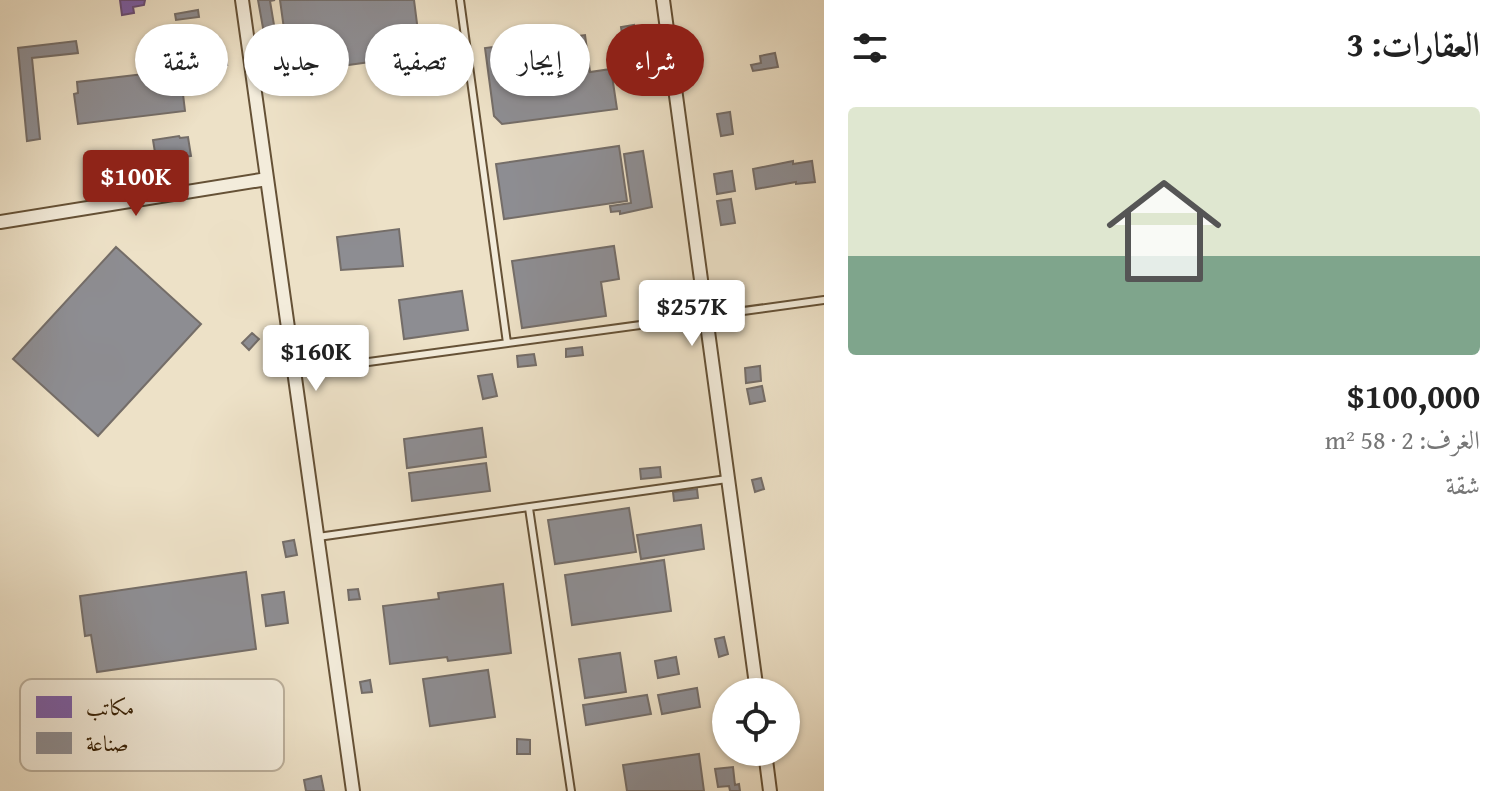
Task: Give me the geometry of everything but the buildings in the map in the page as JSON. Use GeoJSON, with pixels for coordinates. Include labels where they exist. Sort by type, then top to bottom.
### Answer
{"type":"FeatureCollection","features":[{"type":"Feature","properties":{"kind":"street"},"geometry":{"type":"LineString","coordinates":[[242,0],[353,791]]}},
{"type":"Feature","properties":{"kind":"street"},"geometry":{"type":"LineString","coordinates":[[663,0],[755,678]]}},
{"type":"Feature","properties":{"kind":"street"},"geometry":{"type":"LineString","coordinates":[[0,222],[267,179]]}},
{"type":"Feature","properties":{"kind":"street"},"geometry":{"type":"LineString","coordinates":[[767,766],[770,791]]}},
{"type":"Feature","properties":{"kind":"lane"},"geometry":{"type":"LineString","coordinates":[[460,0],[507,343]]}},
{"type":"Feature","properties":{"kind":"lane"},"geometry":{"type":"LineString","coordinates":[[295,372],[824,300]]}},
{"type":"Feature","properties":{"kind":"lane"},"geometry":{"type":"LineString","coordinates":[[318,537],[728,478]]}},
{"type":"Feature","properties":{"kind":"lane"},"geometry":{"type":"LineString","coordinates":[[529,508],[571,791]]}}]}
